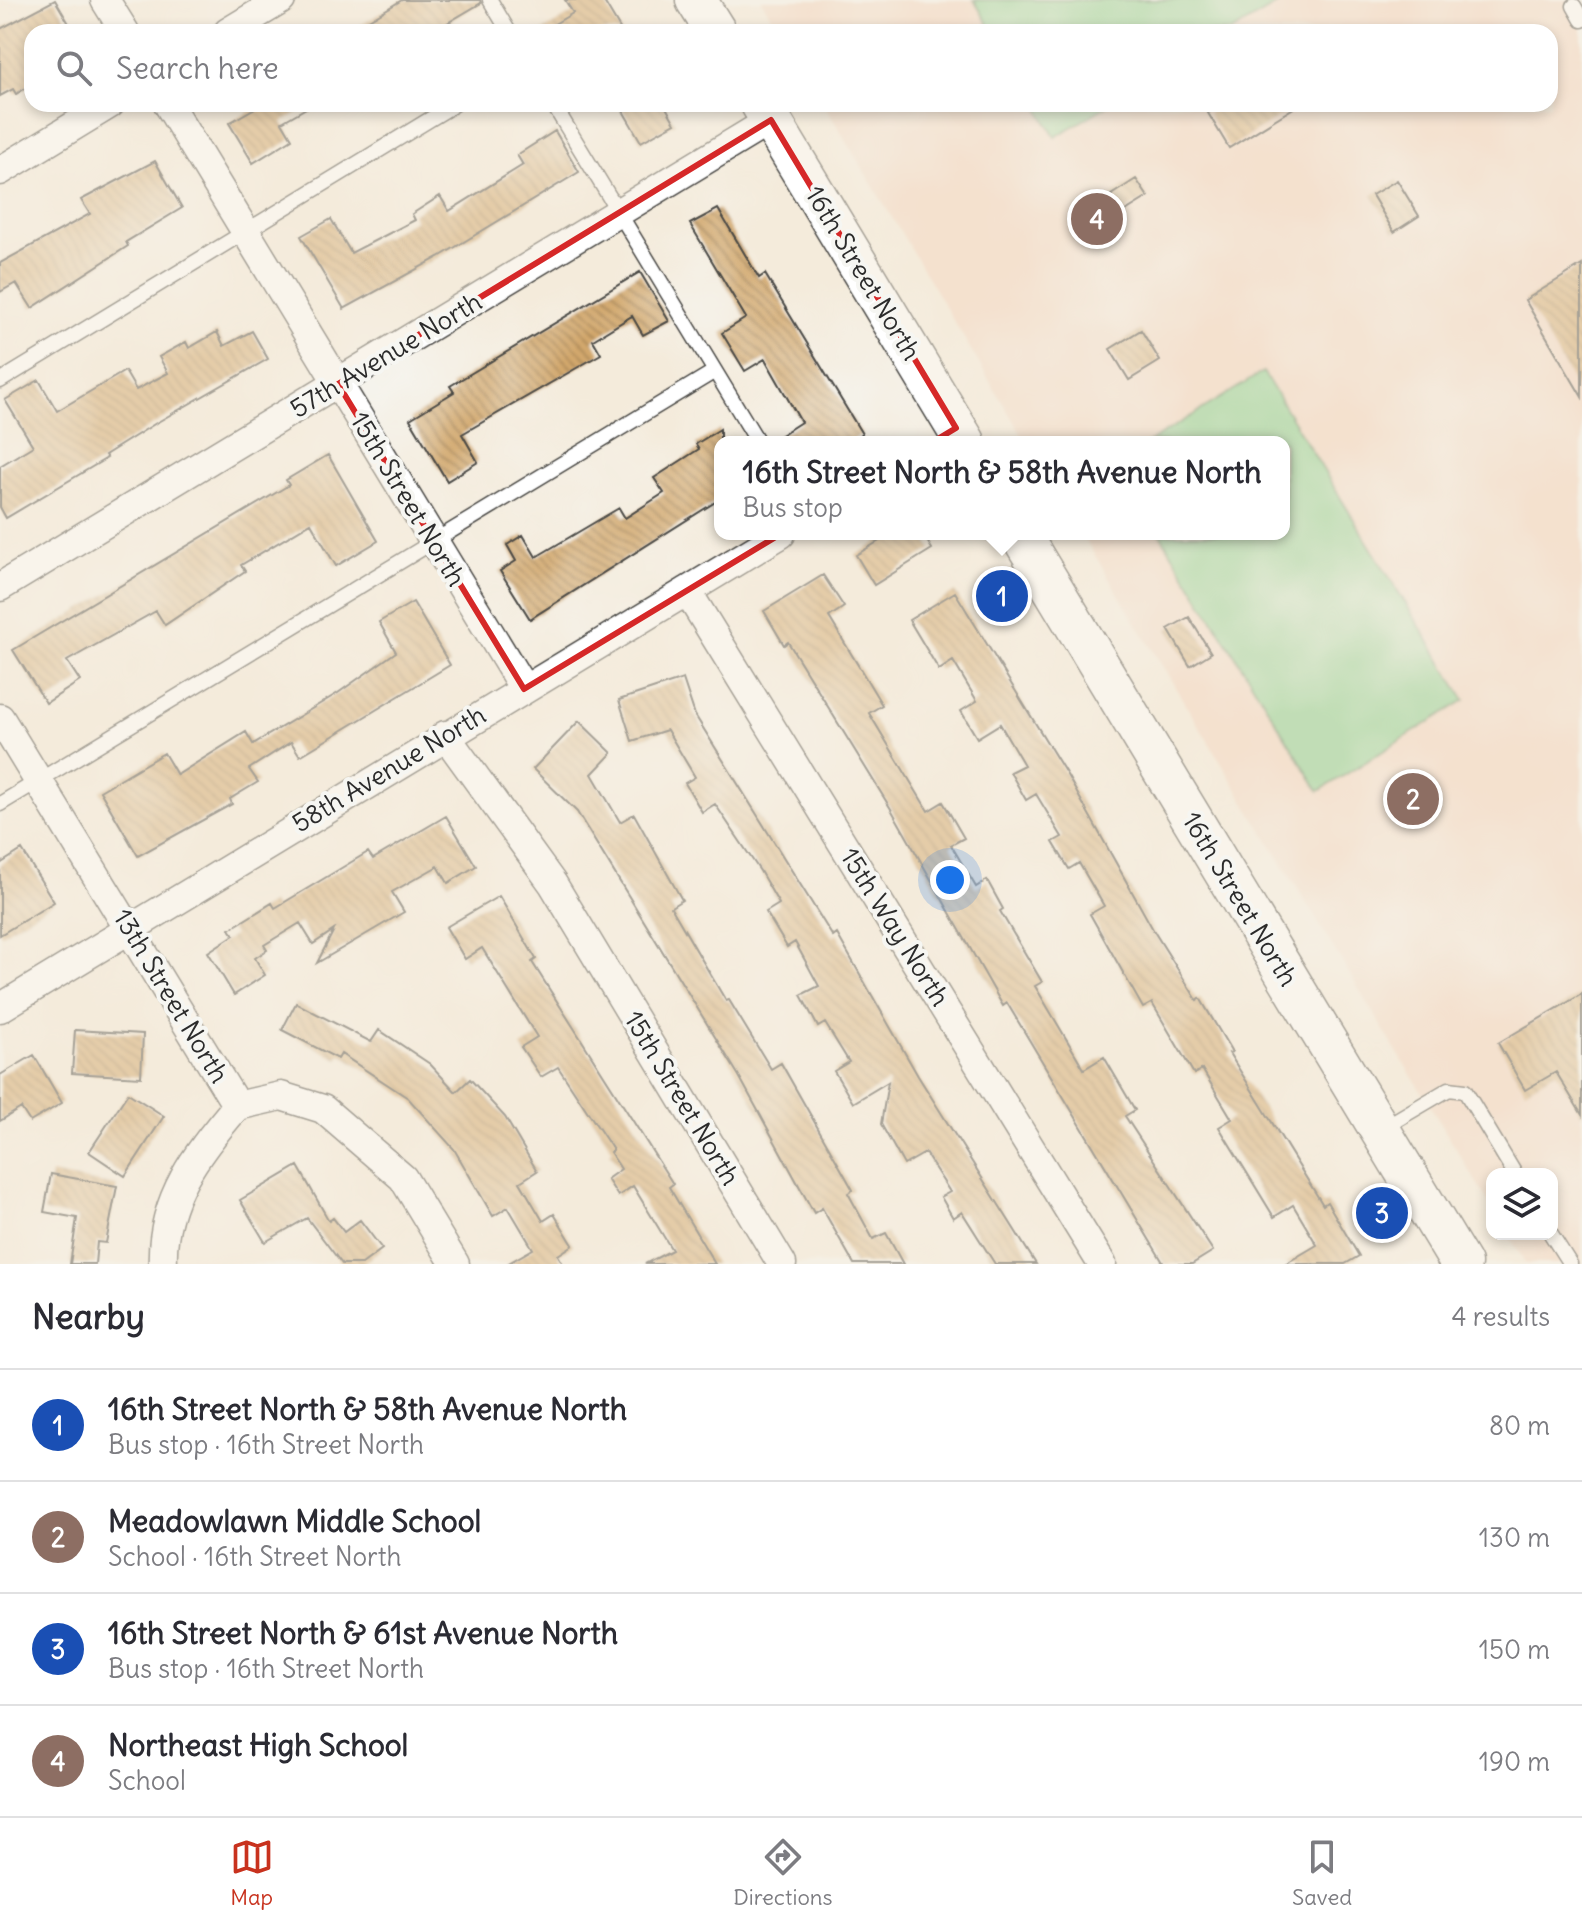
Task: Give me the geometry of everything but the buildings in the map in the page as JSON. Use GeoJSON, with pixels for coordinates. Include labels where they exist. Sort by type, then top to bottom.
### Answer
{"type":"FeatureCollection","features":[{"type":"Feature","properties":{"kind":"street"},"geometry":{"type":"LineString","coordinates":[[105,0],[120,24]]}},
{"type":"Feature","properties":{"kind":"street"},"geometry":{"type":"LineString","coordinates":[[241,24],[281,0]]}},
{"type":"Feature","properties":{"kind":"street"},"geometry":{"type":"LineString","coordinates":[[696,0],[711,24]]}},
{"type":"Feature","properties":{"kind":"street"},"geometry":{"type":"LineString","coordinates":[[0,171],[97,112]]}},
{"type":"Feature","properties":{"kind":"street","name":"15th Street North"},"geometry":{"type":"LineString","coordinates":[[173,112],[524,689]]}},
{"type":"Feature","properties":{"kind":"street","name":"57th Avenue North"},"geometry":{"type":"LineString","coordinates":[[0,587],[619,213],[766,112]]}},
{"type":"Feature","properties":{"kind":"street","name":"16th Street North"},"geometry":{"type":"LineString","coordinates":[[766,112],[950,436]]}},
{"type":"Feature","properties":{"kind":"street","name":"58th Avenue North"},"geometry":{"type":"LineString","coordinates":[[0,1008],[445,735],[771,540]]}},
{"type":"Feature","properties":{"kind":"street","name":"16th Street North"},"geometry":{"type":"LineString","coordinates":[[1024,540],[1461,1264]]}},
{"type":"Feature","properties":{"kind":"street","name":"15th Way North"},"geometry":{"type":"LineString","coordinates":[[687,591],[1102,1264]]}},
{"type":"Feature","properties":{"kind":"street","name":"13th Street North"},"geometry":{"type":"LineString","coordinates":[[0,718],[237,1106],[281,1096],[323,1109],[403,1178],[455,1264]]}},
{"type":"Feature","properties":{"kind":"street","name":"15th Street North"},"geometry":{"type":"LineString","coordinates":[[445,735],[553,884],[782,1264]]}},
{"type":"Feature","properties":{"kind":"street"},"geometry":{"type":"LineString","coordinates":[[163,1264],[162,1248],[171,1201],[203,1145],[237,1106]]}},
{"type":"Feature","properties":{"kind":"lane"},"geometry":{"type":"LineString","coordinates":[[490,0],[504,24]]}},
{"type":"Feature","properties":{"kind":"lane"},"geometry":{"type":"LineString","coordinates":[[1574,6],[1582,20]]}},
{"type":"Feature","properties":{"kind":"lane"},"geometry":{"type":"LineString","coordinates":[[0,381],[442,112]]}},
{"type":"Feature","properties":{"kind":"lane"},"geometry":{"type":"LineString","coordinates":[[558,112],[754,436]]}},
{"type":"Feature","properties":{"kind":"lane"},"geometry":{"type":"LineString","coordinates":[[0,804],[715,371]]}},
{"type":"Feature","properties":{"kind":"lane"},"geometry":{"type":"LineString","coordinates":[[1380,1130],[1449,1089],[1465,1091],[1511,1168]]}},
{"type":"Feature","properties":{"kind":"lane"},"geometry":{"type":"LineString","coordinates":[[1555,1240],[1570,1264]]}},
{"type":"Feature","properties":{"kind":"highlighted area"},"geometry":{"type":"Polygon","coordinates":[[[771,120],[956,428],[524,689],[338,384],[771,120]]]}},
{"type":"Feature","properties":{"kind":"shaded area"},"geometry":{"type":"Polygon","coordinates":[[[761,0],[1582,0],[1582,1264],[1526,1264],[1512,1240],[1558,1240],[1558,1168],[1486,1168],[1486,1198],[1086,540],[1290,540],[1290,436],[1022,436],[829,112],[1558,112],[1558,24],[776,24],[761,0]]]}},
{"type":"Feature","properties":{"kind":"green space"},"geometry":{"type":"Polygon","coordinates":[[[974,0],[1285,0],[1244,24],[988,24],[974,0]]]}},
{"type":"Feature","properties":{"kind":"green space"},"geometry":{"type":"Polygon","coordinates":[[[1041,112],[1097,112],[1055,137],[1041,112]]]}},
{"type":"Feature","properties":{"kind":"green space"},"geometry":{"type":"Polygon","coordinates":[[[1263,372],[1465,700],[1319,791],[1164,540],[1290,540],[1290,436],[1159,436],[1263,372]]]}},
{"type":"Feature","properties":{"kind":"place","name":"Northeast High School"},"geometry":{"type":"Point","coordinates":[1097,219]}},
{"type":"Feature","properties":{"kind":"place","name":"16th Street North & 58th Avenue North"},"geometry":{"type":"Point","coordinates":[1002,596]}},
{"type":"Feature","properties":{"kind":"place","name":"Meadowlawn Middle School"},"geometry":{"type":"Point","coordinates":[1413,799]}},
{"type":"Feature","properties":{"kind":"place","name":"16th Street North & 61st Avenue North"},"geometry":{"type":"Point","coordinates":[1382,1213]}}]}
